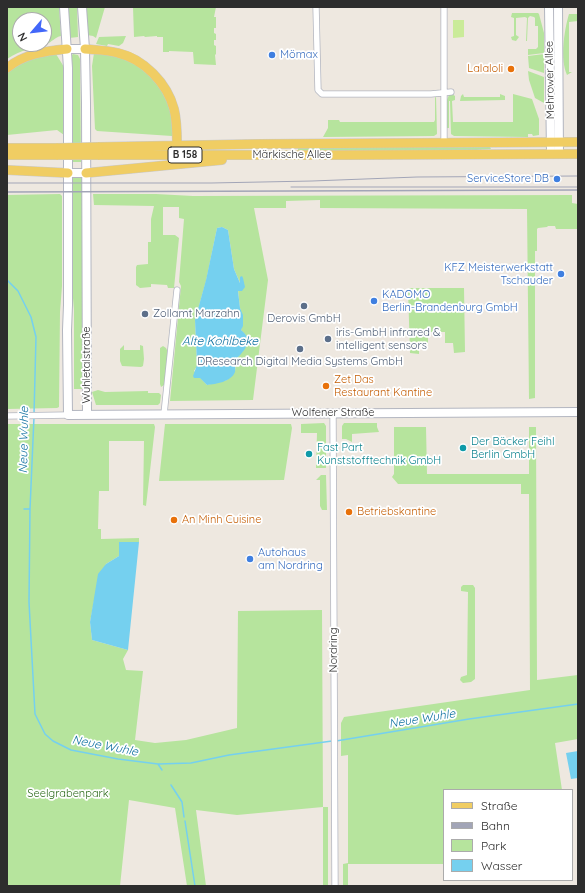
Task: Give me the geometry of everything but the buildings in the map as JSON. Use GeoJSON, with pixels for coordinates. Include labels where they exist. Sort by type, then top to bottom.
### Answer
{"type":"FeatureCollection","features":[{"type":"Feature","properties":{"kind":"main road","name":"Wuhletalstraße"},"geometry":{"type":"LineString","coordinates":[[64,7],[68,173],[68,415],[87,415],[85,49],[82,7]]}},
{"type":"Feature","properties":{"kind":"main road","name":"Mehrower Allee"},"geometry":{"type":"LineString","coordinates":[[549,7],[555,142]]}},
{"type":"Feature","properties":{"kind":"main road","name":"Mehrower Allee"},"geometry":{"type":"LineString","coordinates":[[555,154],[558,7]]}},
{"type":"Feature","properties":{"kind":"main road"},"geometry":{"type":"LineString","coordinates":[[7,68],[22,58],[36,53],[66,49],[85,49],[120,53],[130,57],[153,73],[164,86],[172,102],[176,120],[177,145]]}},
{"type":"Feature","properties":{"kind":"main road"},"geometry":{"type":"LineString","coordinates":[[576,142],[576,154]]}},
{"type":"Feature","properties":{"kind":"main road","name":"Märkische Allee"},"geometry":{"type":"LineString","coordinates":[[98,151],[177,145],[576,142]]}},
{"type":"Feature","properties":{"kind":"main road","name":"Märkische Allee"},"geometry":{"type":"LineString","coordinates":[[7,148],[58,152]]}},
{"type":"Feature","properties":{"kind":"main road","name":"Märkische Allee"},"geometry":{"type":"LineString","coordinates":[[7,155],[98,151],[273,155],[576,154]]}},
{"type":"Feature","properties":{"kind":"main road"},"geometry":{"type":"LineString","coordinates":[[7,170],[86,173],[273,155]]}},
{"type":"Feature","properties":{"kind":"main road","name":"Wolfener Straße"},"geometry":{"type":"LineString","coordinates":[[87,415],[578,412]]}},
{"type":"Feature","properties":{"kind":"street"},"geometry":{"type":"LineString","coordinates":[[316,7],[318,90],[322,94],[451,92]]}},
{"type":"Feature","properties":{"kind":"street"},"geometry":{"type":"LineString","coordinates":[[444,7],[444,143]]}},
{"type":"Feature","properties":{"kind":"street"},"geometry":{"type":"LineString","coordinates":[[164,414],[177,290]]}},
{"type":"Feature","properties":{"kind":"street","name":"Nordring"},"geometry":{"type":"LineString","coordinates":[[333,414],[335,886]]}},
{"type":"Feature","properties":{"kind":"street"},"geometry":{"type":"LineString","coordinates":[[7,416],[68,415]]}},
{"type":"Feature","properties":{"kind":"green space"},"geometry":{"type":"Polygon","coordinates":[[[7,7],[59,7],[61,36],[52,40],[52,12],[12,12],[12,52],[20,52],[7,59],[7,7]]]}},
{"type":"Feature","properties":{"kind":"green space"},"geometry":{"type":"Polygon","coordinates":[[[67,7],[77,7],[78,37],[69,38],[67,7]]]}},
{"type":"Feature","properties":{"kind":"green space"},"geometry":{"type":"Polygon","coordinates":[[[85,7],[105,7],[96,38],[87,35],[85,7]]]}},
{"type":"Feature","properties":{"kind":"green space"},"geometry":{"type":"Polygon","coordinates":[[[133,7],[216,7],[214,17],[216,17],[216,28],[214,28],[214,33],[216,34],[216,40],[214,40],[214,45],[216,46],[216,65],[194,64],[193,52],[163,52],[163,37],[134,37],[133,7]]]}},
{"type":"Feature","properties":{"kind":"green space"},"geometry":{"type":"Polygon","coordinates":[[[512,13],[539,14],[544,33],[544,53],[528,55],[528,49],[536,49],[538,47],[538,26],[535,26],[534,17],[530,16],[528,18],[527,41],[527,18],[516,18],[516,35],[519,37],[516,41],[512,40],[511,37],[514,36],[514,18],[511,17],[512,13]]]}},
{"type":"Feature","properties":{"kind":"green space"},"geometry":{"type":"Polygon","coordinates":[[[569,14],[578,14],[578,21],[569,22],[569,72],[572,72],[567,75],[563,53],[569,14]]]}},
{"type":"Feature","properties":{"kind":"green space"},"geometry":{"type":"Polygon","coordinates":[[[453,20],[464,20],[464,37],[453,38],[453,20]]]}},
{"type":"Feature","properties":{"kind":"green space"},"geometry":{"type":"Polygon","coordinates":[[[126,36],[123,43],[119,46],[96,44],[99,37],[126,36]]]}},
{"type":"Feature","properties":{"kind":"green space"},"geometry":{"type":"Polygon","coordinates":[[[94,53],[111,55],[128,60],[147,73],[162,92],[167,102],[171,113],[172,136],[97,131],[95,129],[92,66],[94,53]]]}},
{"type":"Feature","properties":{"kind":"green space"},"geometry":{"type":"Polygon","coordinates":[[[56,54],[64,67],[64,135],[57,130],[7,135],[7,72],[29,59],[56,54]]]}},
{"type":"Feature","properties":{"kind":"green space"},"geometry":{"type":"Polygon","coordinates":[[[73,54],[78,55],[80,59],[81,162],[73,162],[73,103],[70,57],[73,54]]]}},
{"type":"Feature","properties":{"kind":"green space"},"geometry":{"type":"Polygon","coordinates":[[[544,54],[544,73],[529,68],[528,56],[544,54]]]}},
{"type":"Feature","properties":{"kind":"green space"},"geometry":{"type":"Polygon","coordinates":[[[528,71],[544,77],[544,103],[535,98],[529,80],[528,71]]]}},
{"type":"Feature","properties":{"kind":"green space"},"geometry":{"type":"Polygon","coordinates":[[[452,94],[455,96],[455,100],[452,101],[453,122],[513,122],[513,94],[532,99],[539,119],[539,135],[533,136],[532,134],[528,134],[528,137],[454,136],[451,134],[450,101],[449,128],[446,128],[447,100],[449,95],[452,94]]]}},
{"type":"Feature","properties":{"kind":"green space"},"geometry":{"type":"Polygon","coordinates":[[[463,94],[464,97],[500,97],[500,94],[505,96],[505,100],[460,101],[463,94]]]}},
{"type":"Feature","properties":{"kind":"green space"},"geometry":{"type":"Polygon","coordinates":[[[436,96],[437,134],[434,136],[323,137],[328,128],[328,120],[339,120],[340,122],[434,122],[436,96]]]}},
{"type":"Feature","properties":{"kind":"green space"},"geometry":{"type":"Polygon","coordinates":[[[490,147],[491,149],[463,151],[298,152],[298,148],[490,147]]]}},
{"type":"Feature","properties":{"kind":"green space"},"geometry":{"type":"Polygon","coordinates":[[[82,177],[83,389],[74,389],[71,178],[82,177]]]}},
{"type":"Feature","properties":{"kind":"green space"},"geometry":{"type":"Polygon","coordinates":[[[60,194],[62,196],[62,286],[60,312],[59,407],[7,409],[7,195],[60,194]]]}},
{"type":"Feature","properties":{"kind":"green space"},"geometry":{"type":"Polygon","coordinates":[[[93,194],[156,194],[193,196],[572,195],[572,203],[578,204],[578,229],[556,229],[555,226],[548,226],[537,229],[537,251],[535,251],[535,398],[529,399],[527,209],[320,208],[320,200],[286,201],[286,208],[254,208],[268,280],[253,400],[170,401],[181,286],[179,282],[184,219],[179,218],[179,207],[163,207],[163,235],[175,235],[179,238],[174,288],[168,288],[167,285],[151,284],[151,287],[140,288],[136,285],[136,267],[137,265],[148,264],[148,242],[151,242],[151,219],[154,206],[94,205],[93,194]],[[222,227],[217,228],[206,281],[195,320],[197,366],[194,371],[207,385],[227,380],[235,371],[236,359],[248,341],[248,338],[241,330],[243,318],[238,290],[241,285],[234,269],[228,230],[222,227]]]}},
{"type":"Feature","properties":{"kind":"green space"},"geometry":{"type":"Polygon","coordinates":[[[410,288],[464,288],[465,352],[454,353],[453,343],[445,343],[445,332],[428,332],[428,343],[419,344],[419,354],[410,353],[408,290],[410,288]]]}},
{"type":"Feature","properties":{"kind":"green space"},"geometry":{"type":"Polygon","coordinates":[[[124,345],[124,350],[140,350],[140,345],[143,346],[143,366],[122,366],[120,361],[120,349],[124,345]]]}},
{"type":"Feature","properties":{"kind":"green space"},"geometry":{"type":"Polygon","coordinates":[[[163,346],[168,352],[164,385],[161,387],[160,348],[163,346]]]}},
{"type":"Feature","properties":{"kind":"green space"},"geometry":{"type":"Polygon","coordinates":[[[98,390],[105,392],[148,391],[148,393],[159,393],[161,395],[160,403],[158,405],[96,405],[92,392],[98,390]]]}},
{"type":"Feature","properties":{"kind":"green space"},"geometry":{"type":"Polygon","coordinates":[[[324,423],[326,426],[326,468],[316,468],[317,433],[301,433],[301,424],[324,423]]]}},
{"type":"Feature","properties":{"kind":"green space"},"geometry":{"type":"Polygon","coordinates":[[[344,423],[377,423],[379,432],[352,434],[352,442],[342,439],[342,426],[344,423]]]}},
{"type":"Feature","properties":{"kind":"green space","name":"Seelgrabenpark"},"geometry":{"type":"Polygon","coordinates":[[[7,424],[154,424],[155,427],[146,506],[143,505],[144,441],[109,441],[109,491],[99,491],[98,529],[101,529],[101,539],[139,538],[139,542],[120,543],[119,556],[106,564],[94,601],[90,622],[92,640],[128,650],[123,659],[126,670],[143,671],[135,740],[155,743],[186,740],[237,728],[238,611],[322,610],[323,807],[237,815],[196,810],[206,886],[187,886],[175,808],[129,800],[120,886],[7,886],[7,424]]]}},
{"type":"Feature","properties":{"kind":"green space"},"geometry":{"type":"Polygon","coordinates":[[[165,424],[291,424],[292,428],[284,480],[159,481],[165,424]]]}},
{"type":"Feature","properties":{"kind":"green space"},"geometry":{"type":"Polygon","coordinates":[[[394,427],[426,427],[427,474],[529,474],[529,427],[536,427],[537,680],[578,675],[578,739],[555,743],[562,789],[443,789],[443,864],[348,864],[348,886],[343,886],[343,864],[348,863],[348,755],[341,756],[341,723],[344,717],[530,690],[529,494],[521,494],[521,484],[398,484],[392,477],[394,474],[394,427]]]}},
{"type":"Feature","properties":{"kind":"green space"},"geometry":{"type":"Polygon","coordinates":[[[321,475],[326,475],[327,510],[322,510],[320,506],[320,480],[316,480],[321,475]]]}},
{"type":"Feature","properties":{"kind":"green space"},"geometry":{"type":"Polygon","coordinates":[[[463,585],[473,585],[475,588],[475,679],[471,682],[463,683],[460,680],[461,677],[467,675],[468,592],[461,591],[461,587],[463,585]]]}},
{"type":"Feature","properties":{"kind":"green space"},"geometry":{"type":"Polygon","coordinates":[[[323,807],[328,807],[328,886],[323,886],[323,807]]]}},
{"type":"Feature","properties":{"kind":"water","name":"Alte Kohlbeke"},"geometry":{"type":"Polygon","coordinates":[[[222,227],[228,230],[234,269],[240,283],[240,277],[242,276],[243,278],[245,287],[242,291],[238,291],[240,308],[243,315],[243,326],[241,330],[248,339],[248,342],[241,355],[235,360],[235,372],[233,375],[223,382],[207,385],[200,378],[194,378],[193,376],[197,365],[195,320],[206,280],[217,228],[222,227]]]}},
{"type":"Feature","properties":{"kind":"water"},"geometry":{"type":"Polygon","coordinates":[[[119,542],[139,542],[128,650],[92,640],[90,622],[98,574],[106,564],[119,556],[119,542]]]}},
{"type":"Feature","properties":{"kind":"water"},"geometry":{"type":"Polygon","coordinates":[[[578,751],[578,778],[571,779],[566,753],[578,751]]]}},
{"type":"Feature","properties":{"kind":"waterway","name":"Neue Wuhle"},"geometry":{"type":"LineString","coordinates":[[7,280],[18,291],[31,317],[36,337],[34,414]]}},
{"type":"Feature","properties":{"kind":"waterway","name":"Neue Wuhle"},"geometry":{"type":"LineString","coordinates":[[34,417],[30,509],[29,602],[35,714],[45,734],[53,741],[71,750],[118,759],[158,764],[191,763],[229,755],[332,741]]}},
{"type":"Feature","properties":{"kind":"waterway","name":"Neue Wuhle"},"geometry":{"type":"LineString","coordinates":[[24,509],[30,509]]}},
{"type":"Feature","properties":{"kind":"waterway","name":"Neue Wuhle"},"geometry":{"type":"LineString","coordinates":[[336,741],[469,719],[578,704]]}},
{"type":"Feature","properties":{"kind":"waterway","name":"Neue Wuhle"},"geometry":{"type":"LineString","coordinates":[[158,764],[162,770]]}},
{"type":"Feature","properties":{"kind":"waterway"},"geometry":{"type":"LineString","coordinates":[[171,785],[182,802],[184,817]]}},
{"type":"Feature","properties":{"kind":"waterway"},"geometry":{"type":"LineString","coordinates":[[185,821],[195,886]]}},
{"type":"Feature","properties":{"kind":"tram line"},"geometry":{"type":"LineString","coordinates":[[7,183],[211,183],[417,177],[578,176]]}},
{"type":"Feature","properties":{"kind":"tram line"},"geometry":{"type":"LineString","coordinates":[[291,187],[578,187]]}},
{"type":"Feature","properties":{"kind":"railway"},"geometry":{"type":"LineString","coordinates":[[7,192],[578,190]]}},
{"type":"Feature","properties":{"kind":"place","name":"Mömax"},"geometry":{"type":"Point","coordinates":[272,55]}},
{"type":"Feature","properties":{"kind":"place","name":"Lalaloli"},"geometry":{"type":"Point","coordinates":[511,69]}},
{"type":"Feature","properties":{"kind":"place","name":"ServiceStore DB"},"geometry":{"type":"Point","coordinates":[557,179]}},
{"type":"Feature","properties":{"kind":"place","name":"KFZ Meisterwerkstatt Tschauder"},"geometry":{"type":"Point","coordinates":[561,274]}},
{"type":"Feature","properties":{"kind":"place","name":"KADOMO Berlin-Brandenburg GmbH"},"geometry":{"type":"Point","coordinates":[374,301]}},
{"type":"Feature","properties":{"kind":"place","name":"Derovis GmbH"},"geometry":{"type":"Point","coordinates":[304,306]}},
{"type":"Feature","properties":{"kind":"place","name":"Zollamt Marzahn"},"geometry":{"type":"Point","coordinates":[145,314]}},
{"type":"Feature","properties":{"kind":"place","name":"iris-GmbH infrared & intelligent sensors"},"geometry":{"type":"Point","coordinates":[328,339]}},
{"type":"Feature","properties":{"kind":"place","name":"DResearch Digital Media Systems GmbH"},"geometry":{"type":"Point","coordinates":[300,349]}},
{"type":"Feature","properties":{"kind":"place","name":"Zet Das Restaurant Kantine"},"geometry":{"type":"Point","coordinates":[326,386]}},
{"type":"Feature","properties":{"kind":"place","name":"Der Bäcker Feihl Berlin GmbH"},"geometry":{"type":"Point","coordinates":[463,448]}},
{"type":"Feature","properties":{"kind":"place","name":"Fast Part Kunststofftechnik GmbH"},"geometry":{"type":"Point","coordinates":[309,454]}},
{"type":"Feature","properties":{"kind":"place","name":"Betriebskantine"},"geometry":{"type":"Point","coordinates":[349,512]}},
{"type":"Feature","properties":{"kind":"place","name":"An Minh Cuisine"},"geometry":{"type":"Point","coordinates":[174,520]}},
{"type":"Feature","properties":{"kind":"place","name":"Autohaus am Nordring"},"geometry":{"type":"Point","coordinates":[250,559]}}]}
